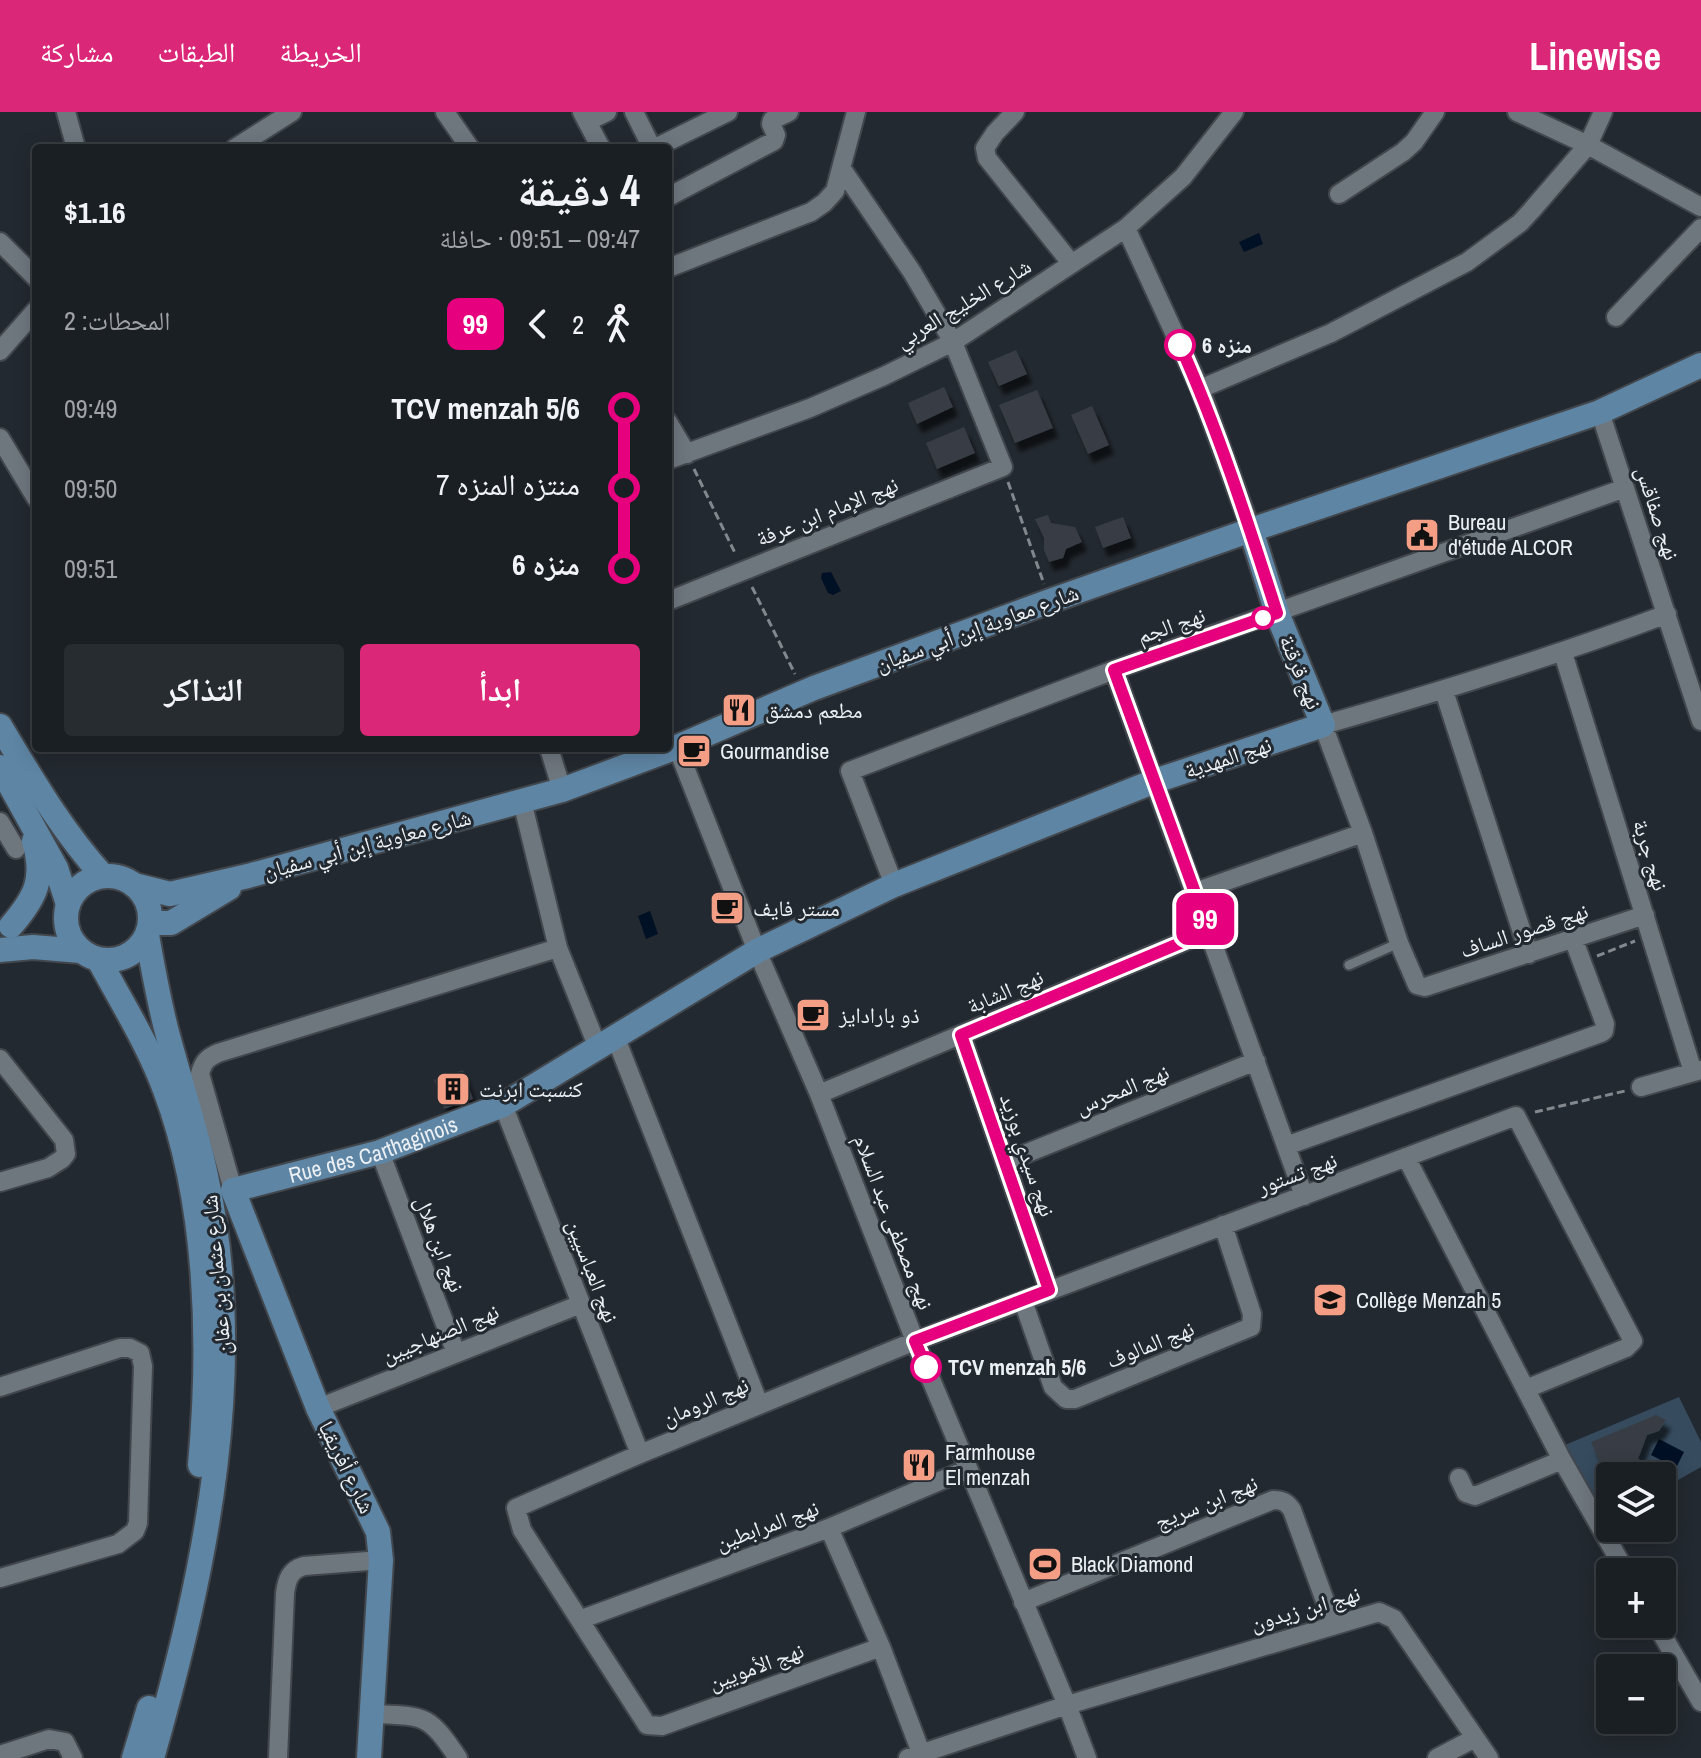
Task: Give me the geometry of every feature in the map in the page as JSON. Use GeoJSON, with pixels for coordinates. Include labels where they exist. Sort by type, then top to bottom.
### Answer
{"type":"FeatureCollection","features":[{"type":"Feature","properties":{"kind":"main road","name":"شارع معاوية إبن أبي سفيان"},"geometry":{"type":"LineString","coordinates":[[672,749],[804,692],[1050,601],[1600,412],[1701,365]]}},
{"type":"Feature","properties":{"kind":"main road","name":"نهج قرقنة"},"geometry":{"type":"LineString","coordinates":[[1251,530],[1277,613],[1323,725]]}},
{"type":"Feature","properties":{"kind":"main road","name":"نهج المهدية"},"geometry":{"type":"LineString","coordinates":[[757,951],[894,885],[1155,781],[1323,725]]}},
{"type":"Feature","properties":{"kind":"main road"},"geometry":{"type":"LineString","coordinates":[[0,726],[76,847],[103,876],[82,885],[67,908],[6,929]]}},
{"type":"Feature","properties":{"kind":"main road","name":"شارع معاوية إبن أبي سفيان"},"geometry":{"type":"LineString","coordinates":[[103,876],[114,876],[134,885],[170,894],[248,876],[562,790],[664,752]]}},
{"type":"Feature","properties":{"kind":"main road"},"geometry":{"type":"LineString","coordinates":[[0,767],[56,868],[67,908],[66,927],[72,941],[90,956]]}},
{"type":"Feature","properties":{"kind":"main road"},"geometry":{"type":"LineString","coordinates":[[6,929],[24,912],[38,885],[39,859],[25,808]]}},
{"type":"Feature","properties":{"kind":"main road","name":"شارع معاوية إبن أبي سفيان"},"geometry":{"type":"LineString","coordinates":[[0,950],[33,947],[111,961],[133,953],[149,929],[171,923],[248,876]]}},
{"type":"Feature","properties":{"kind":"main road"},"geometry":{"type":"LineString","coordinates":[[134,885],[147,902],[149,929]]}},
{"type":"Feature","properties":{"kind":"main road","name":"شارع عثمان بن عفان"},"geometry":{"type":"LineString","coordinates":[[149,929],[167,1034],[205,1172],[217,1252],[225,1357],[220,1436],[205,1537],[168,1703],[152,1758]]}},
{"type":"Feature","properties":{"kind":"main road","name":"Rue des Carthaginois"},"geometry":{"type":"LineString","coordinates":[[233,1190],[380,1152],[503,1105],[757,951]]}},
{"type":"Feature","properties":{"kind":"main road","name":"شارع عثمان بن عفان"},"geometry":{"type":"LineString","coordinates":[[90,956],[148,1048],[167,1093],[192,1191],[206,1343],[199,1482],[151,1700],[134,1758]]}},
{"type":"Feature","properties":{"kind":"main road","name":"شارع أفريقيا"},"geometry":{"type":"LineString","coordinates":[[233,1190],[318,1408],[378,1532],[381,1560],[369,1758]]}},
{"type":"Feature","properties":{"kind":"street"},"geometry":{"type":"LineString","coordinates":[[66,112],[75,144]]}},
{"type":"Feature","properties":{"kind":"street"},"geometry":{"type":"LineString","coordinates":[[241,144],[292,112]]}},
{"type":"Feature","properties":{"kind":"street"},"geometry":{"type":"LineString","coordinates":[[445,112],[467,144]]}},
{"type":"Feature","properties":{"kind":"street"},"geometry":{"type":"LineString","coordinates":[[599,144],[585,117],[607,112]]}},
{"type":"Feature","properties":{"kind":"street"},"geometry":{"type":"LineString","coordinates":[[634,112],[652,144]]}},
{"type":"Feature","properties":{"kind":"street"},"geometry":{"type":"LineString","coordinates":[[662,144],[728,112]]}},
{"type":"Feature","properties":{"kind":"street"},"geometry":{"type":"LineString","coordinates":[[672,195],[774,141],[776,135],[772,120],[789,112]]}},
{"type":"Feature","properties":{"kind":"street"},"geometry":{"type":"LineString","coordinates":[[672,260],[811,212],[835,191],[856,112]]}},
{"type":"Feature","properties":{"kind":"street"},"geometry":{"type":"LineString","coordinates":[[1015,112],[985,148],[987,158],[1071,263]]}},
{"type":"Feature","properties":{"kind":"street","name":"شارع الخليج العربي"},"geometry":{"type":"LineString","coordinates":[[672,459],[810,408],[953,342],[1126,228],[1183,177],[1234,112]]}},
{"type":"Feature","properties":{"kind":"street"},"geometry":{"type":"LineString","coordinates":[[1339,194],[1403,152],[1435,112]]}},
{"type":"Feature","properties":{"kind":"street"},"geometry":{"type":"LineString","coordinates":[[1517,112],[1588,145],[1701,207]]}},
{"type":"Feature","properties":{"kind":"street"},"geometry":{"type":"LineString","coordinates":[[1200,389],[1331,333],[1467,262],[1520,223],[1588,145],[1603,112]]}},
{"type":"Feature","properties":{"kind":"street"},"geometry":{"type":"LineString","coordinates":[[842,169],[912,272],[953,342],[1003,467]]}},
{"type":"Feature","properties":{"kind":"street","name":"نهج قرقنة"},"geometry":{"type":"LineString","coordinates":[[1126,228],[1200,389],[1251,530]]}},
{"type":"Feature","properties":{"kind":"street"},"geometry":{"type":"LineString","coordinates":[[1616,317],[1701,228]]}},
{"type":"Feature","properties":{"kind":"street"},"geometry":{"type":"LineString","coordinates":[[0,242],[32,274]]}},
{"type":"Feature","properties":{"kind":"street"},"geometry":{"type":"LineString","coordinates":[[0,351],[32,315]]}},
{"type":"Feature","properties":{"kind":"street","name":"نهج صفاقس"},"geometry":{"type":"LineString","coordinates":[[1600,412],[1701,721]]}},
{"type":"Feature","properties":{"kind":"street"},"geometry":{"type":"LineString","coordinates":[[672,429],[687,454]]}},
{"type":"Feature","properties":{"kind":"street"},"geometry":{"type":"LineString","coordinates":[[0,438],[32,491]]}},
{"type":"Feature","properties":{"kind":"street","name":"نهج الإمام ابن عرفة"},"geometry":{"type":"LineString","coordinates":[[672,599],[1003,467]]}},
{"type":"Feature","properties":{"kind":"street","name":"نهج الجم"},"geometry":{"type":"LineString","coordinates":[[894,885],[850,771],[1114,670],[1625,488]]}},
{"type":"Feature","properties":{"kind":"street","name":"نهج المهدية"},"geometry":{"type":"LineString","coordinates":[[1323,725],[1563,653],[1667,614]]}},
{"type":"Feature","properties":{"kind":"street","name":"نهج جربة"},"geometry":{"type":"LineString","coordinates":[[1563,653],[1650,935],[1697,1071]]}},
{"type":"Feature","properties":{"kind":"street"},"geometry":{"type":"LineString","coordinates":[[1682,663],[1701,657]]}},
{"type":"Feature","properties":{"kind":"street"},"geometry":{"type":"LineString","coordinates":[[1114,670],[1304,1196]]}},
{"type":"Feature","properties":{"kind":"street"},"geometry":{"type":"LineString","coordinates":[[1444,691],[1529,954]]}},
{"type":"Feature","properties":{"kind":"street","name":"نهج قرقنة"},"geometry":{"type":"LineString","coordinates":[[1323,725],[1399,943],[1417,985]]}},
{"type":"Feature","properties":{"kind":"street","name":"نهج مصطفى عبد السلام"},"geometry":{"type":"LineString","coordinates":[[677,747],[757,951],[819,1094],[915,1341],[1087,1758]]}},
{"type":"Feature","properties":{"kind":"street"},"geometry":{"type":"LineString","coordinates":[[550,752],[562,790]]}},
{"type":"Feature","properties":{"kind":"street"},"geometry":{"type":"LineString","coordinates":[[522,801],[558,948],[606,1042],[759,1404]]}},
{"type":"Feature","properties":{"kind":"street"},"geometry":{"type":"LineString","coordinates":[[0,822],[16,849]]}},
{"type":"Feature","properties":{"kind":"street"},"geometry":{"type":"LineString","coordinates":[[1195,892],[1363,833]]}},
{"type":"Feature","properties":{"kind":"street","name":"نهج قصور الساف"},"geometry":{"type":"LineString","coordinates":[[1417,985],[1425,987],[1645,915]]}},
{"type":"Feature","properties":{"kind":"street","name":"نهج الشابة"},"geometry":{"type":"LineString","coordinates":[[819,1094],[1209,931]]}},
{"type":"Feature","properties":{"kind":"street"},"geometry":{"type":"LineString","coordinates":[[1286,1146],[1604,1031],[1605,1024],[1573,938]]}},
{"type":"Feature","properties":{"kind":"street"},"geometry":{"type":"LineString","coordinates":[[233,1190],[200,1074],[207,1058],[558,948]]}},
{"type":"Feature","properties":{"kind":"street","name":"نهج سيدي بوزيد"},"geometry":{"type":"LineString","coordinates":[[961,1035],[1049,1290]]}},
{"type":"Feature","properties":{"kind":"street"},"geometry":{"type":"LineString","coordinates":[[0,1059],[64,1140],[66,1154],[55,1164],[0,1182]]}},
{"type":"Feature","properties":{"kind":"street","name":"نهج المحرس"},"geometry":{"type":"LineString","coordinates":[[1005,1162],[1256,1061]]}},
{"type":"Feature","properties":{"kind":"street"},"geometry":{"type":"LineString","coordinates":[[1641,1087],[1697,1071]]}},
{"type":"Feature","properties":{"kind":"street","name":"نهج العباسيين"},"geometry":{"type":"LineString","coordinates":[[503,1105],[640,1454]]}},
{"type":"Feature","properties":{"kind":"street"},"geometry":{"type":"LineString","coordinates":[[1516,1116],[1633,1341],[1626,1348],[1526,1389]]}},
{"type":"Feature","properties":{"kind":"street","name":"نهج تستور"},"geometry":{"type":"LineString","coordinates":[[915,1341],[1516,1116]]}},
{"type":"Feature","properties":{"kind":"street","name":"نهج ابن هلال"},"geometry":{"type":"LineString","coordinates":[[380,1152],[456,1353]]}},
{"type":"Feature","properties":{"kind":"street"},"geometry":{"type":"LineString","coordinates":[[1406,1157],[1562,1460],[1618,1558]]}},
{"type":"Feature","properties":{"kind":"street","name":"نهج المالوف"},"geometry":{"type":"LineString","coordinates":[[1023,1301],[1053,1387],[1066,1399],[1075,1399],[1251,1327],[1252,1314],[1223,1225]]}},
{"type":"Feature","properties":{"kind":"street","name":"نهج الصنهاجيين"},"geometry":{"type":"LineString","coordinates":[[318,1408],[581,1304]]}},
{"type":"Feature","properties":{"kind":"street","name":"نهج الرومان"},"geometry":{"type":"LineString","coordinates":[[582,1619],[522,1530],[516,1508],[915,1341]]}},
{"type":"Feature","properties":{"kind":"street"},"geometry":{"type":"LineString","coordinates":[[0,1387],[120,1348],[130,1348],[140,1353],[143,1366],[138,1523],[135,1531],[118,1544],[0,1578]]}},
{"type":"Feature","properties":{"kind":"street"},"geometry":{"type":"LineString","coordinates":[[1459,1478],[1466,1493],[1475,1496],[1562,1460]]}},
{"type":"Feature","properties":{"kind":"street","name":"نهج المرابطين"},"geometry":{"type":"LineString","coordinates":[[582,1619],[829,1528],[968,1469]]}},
{"type":"Feature","properties":{"kind":"street","name":"نهج ابن سريج"},"geometry":{"type":"LineString","coordinates":[[1023,1602],[1279,1500],[1292,1510],[1333,1623]]}},
{"type":"Feature","properties":{"kind":"street"},"geometry":{"type":"LineString","coordinates":[[829,1528],[881,1647],[917,1756]]}},
{"type":"Feature","properties":{"kind":"street"},"geometry":{"type":"LineString","coordinates":[[278,1758],[285,1593],[289,1575],[304,1566],[381,1560]]}},
{"type":"Feature","properties":{"kind":"street","name":"نهج ابن زيدون"},"geometry":{"type":"LineString","coordinates":[[917,1756],[1067,1705],[1333,1623],[1379,1612],[1390,1615],[1489,1758]]}},
{"type":"Feature","properties":{"kind":"street","name":"نهج الأمويين"},"geometry":{"type":"LineString","coordinates":[[582,1619],[647,1725],[662,1726],[881,1647]]}},
{"type":"Feature","properties":{"kind":"street"},"geometry":{"type":"LineString","coordinates":[[1664,1638],[1701,1702]]}},
{"type":"Feature","properties":{"kind":"street"},"geometry":{"type":"LineString","coordinates":[[372,1714],[416,1717],[432,1722],[458,1758]]}},
{"type":"Feature","properties":{"kind":"street"},"geometry":{"type":"LineString","coordinates":[[1437,1758],[1475,1738]]}},
{"type":"Feature","properties":{"kind":"street"},"geometry":{"type":"LineString","coordinates":[[0,1755],[49,1739],[69,1750]]}},
{"type":"Feature","properties":{"kind":"lane"},"geometry":{"type":"LineString","coordinates":[[1349,965],[1399,943]]}},
{"type":"Feature","properties":{"kind":"path"},"geometry":{"type":"LineString","coordinates":[[687,454],[804,692]]}},
{"type":"Feature","properties":{"kind":"path"},"geometry":{"type":"LineString","coordinates":[[1003,467],[1050,601]]}},
{"type":"Feature","properties":{"kind":"path"},"geometry":{"type":"LineString","coordinates":[[1582,961],[1650,935]]}},
{"type":"Feature","properties":{"kind":"path"},"geometry":{"type":"LineString","coordinates":[[1516,1116],[1641,1087]]}},
{"type":"Feature","properties":{"kind":"shaded area"},"geometry":{"type":"Polygon","coordinates":[[[1259,233],[1263,244],[1244,252],[1239,242],[1259,233]]]}},
{"type":"Feature","properties":{"kind":"shaded area"},"geometry":{"type":"Polygon","coordinates":[[[831,572],[841,591],[833,595],[828,593],[821,578],[822,573],[831,572]]]}},
{"type":"Feature","properties":{"kind":"shaded area"},"geometry":{"type":"Polygon","coordinates":[[[650,911],[658,934],[646,939],[638,916],[650,911]]]}},
{"type":"Feature","properties":{"kind":"shaded area"},"geometry":{"type":"Polygon","coordinates":[[[1679,1397],[1701,1442],[1701,1467],[1676,1481],[1676,1462],[1596,1462],[1596,1499],[1565,1445],[1679,1397]]]}},
{"type":"Feature","properties":{"kind":"shaded area"},"geometry":{"type":"Polygon","coordinates":[[[1659,1439],[1684,1452],[1676,1468],[1676,1462],[1664,1462],[1651,1455],[1659,1439]]]}},
{"type":"Feature","properties":{"kind":"building"},"geometry":{"type":"Polygon","coordinates":[[[1016,350],[1027,374],[999,386],[988,362],[1016,350]]]}},
{"type":"Feature","properties":{"kind":"building"},"geometry":{"type":"Polygon","coordinates":[[[944,387],[953,407],[917,424],[908,403],[944,387]]]}},
{"type":"Feature","properties":{"kind":"building"},"geometry":{"type":"Polygon","coordinates":[[[1037,390],[1053,428],[1015,443],[999,405],[1037,390]]]}},
{"type":"Feature","properties":{"kind":"building"},"geometry":{"type":"Polygon","coordinates":[[[1092,406],[1109,445],[1088,454],[1071,415],[1092,406]]]}},
{"type":"Feature","properties":{"kind":"building"},"geometry":{"type":"Polygon","coordinates":[[[964,427],[975,453],[937,469],[926,443],[964,427]]]}},
{"type":"Feature","properties":{"kind":"building"},"geometry":{"type":"Polygon","coordinates":[[[1048,515],[1051,523],[1075,527],[1082,542],[1066,549],[1063,558],[1049,562],[1044,550],[1044,538],[1035,519],[1048,515]]]}},
{"type":"Feature","properties":{"kind":"building"},"geometry":{"type":"Polygon","coordinates":[[[1123,517],[1131,538],[1103,548],[1095,527],[1123,517]]]}},
{"type":"Feature","properties":{"kind":"building","name":"كنسبت ابرنت"},"geometry":{"type":"Polygon","coordinates":[[[463,1070],[473,1099],[444,1109],[434,1080],[463,1070]]]}},
{"type":"Feature","properties":{"kind":"building"},"geometry":{"type":"Polygon","coordinates":[[[1656,1415],[1666,1420],[1659,1431],[1647,1435],[1638,1459],[1654,1462],[1599,1462],[1591,1442],[1656,1415]]]}},
{"type":"Feature","properties":{"kind":"bus line","name":"99"},"geometry":{"type":"LineString","coordinates":[[926,1367],[915,1341],[1049,1290],[961,1035],[1209,931],[1114,670],[1277,613],[1200,389],[1180,345]]}},
{"type":"Feature","properties":{"kind":"place","name":"منزه 6"},"geometry":{"type":"Point","coordinates":[1180,345]}},
{"type":"Feature","properties":{"kind":"place","name":"Bureau d'étude ALCOR"},"geometry":{"type":"Point","coordinates":[1422,535]}},
{"type":"Feature","properties":{"kind":"place","name":"مطعم دمشق"},"geometry":{"type":"Point","coordinates":[739,710]}},
{"type":"Feature","properties":{"kind":"place","name":"Gourmandise"},"geometry":{"type":"Point","coordinates":[694,751]}},
{"type":"Feature","properties":{"kind":"place","name":"مستر فايف"},"geometry":{"type":"Point","coordinates":[727,908]}},
{"type":"Feature","properties":{"kind":"place","name":"ذو بارادايز"},"geometry":{"type":"Point","coordinates":[813,1015]}},
{"type":"Feature","properties":{"kind":"place","name":"كنسبت ابرنت"},"geometry":{"type":"Point","coordinates":[453,1089]}},
{"type":"Feature","properties":{"kind":"place","name":"Collège Menzah 5"},"geometry":{"type":"Point","coordinates":[1330,1300]}},
{"type":"Feature","properties":{"kind":"place","name":"TCV menzah 5/6"},"geometry":{"type":"Point","coordinates":[926,1367]}},
{"type":"Feature","properties":{"kind":"place","name":"Farmhouse El menzah"},"geometry":{"type":"Point","coordinates":[919,1465]}},
{"type":"Feature","properties":{"kind":"place","name":"Black Diamond"},"geometry":{"type":"Point","coordinates":[1045,1564]}}]}
